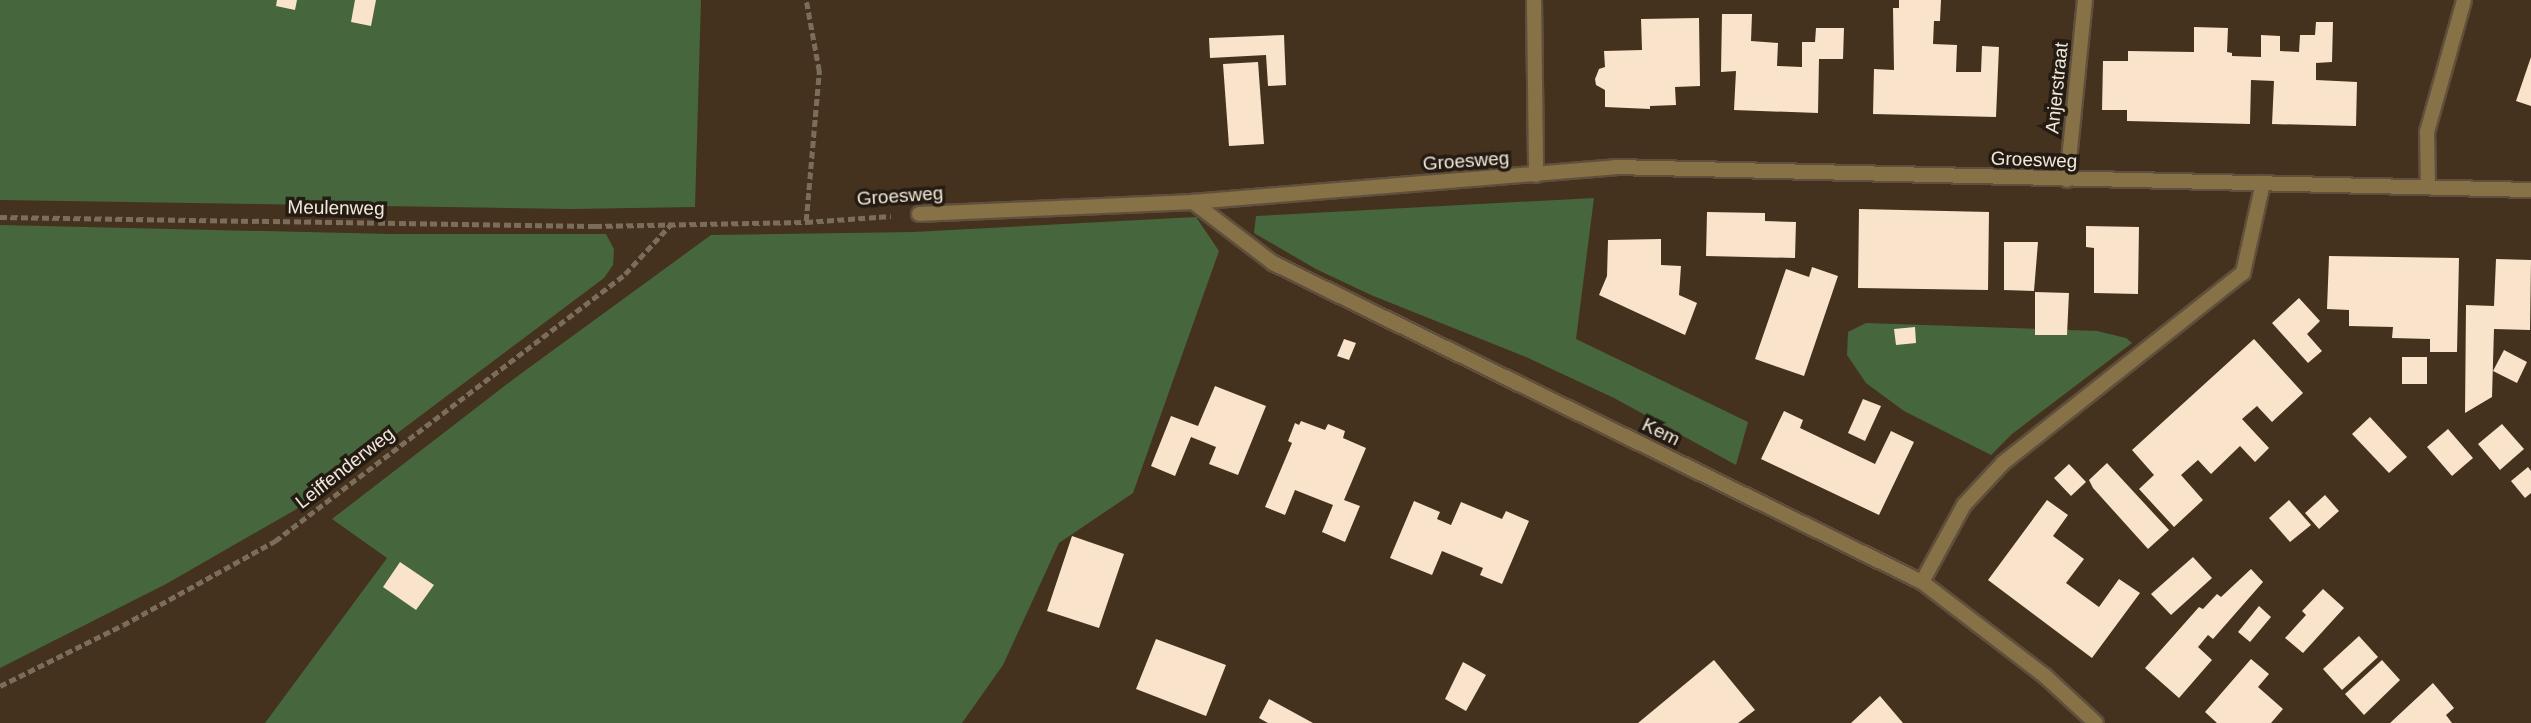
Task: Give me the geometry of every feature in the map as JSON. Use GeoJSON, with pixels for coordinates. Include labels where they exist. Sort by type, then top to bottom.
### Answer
{"type":"FeatureCollection","features":[{"type":"Feature","properties":{"kind":"street"},"geometry":{"type":"LineString","coordinates":[[1534,0],[1536,175]]}},
{"type":"Feature","properties":{"kind":"street","name":"Anjerstraat"},"geometry":{"type":"LineString","coordinates":[[2067,180],[2085,0]]}},
{"type":"Feature","properties":{"kind":"street"},"geometry":{"type":"LineString","coordinates":[[2428,187],[2427,132],[2464,0]]}},
{"type":"Feature","properties":{"kind":"street","name":"Groesweg"},"geometry":{"type":"LineString","coordinates":[[919,214],[1193,202],[1615,167],[2531,190]]}},
{"type":"Feature","properties":{"kind":"street"},"geometry":{"type":"LineString","coordinates":[[1922,582],[1964,505],[2003,463],[2243,273],[2263,183]]}},
{"type":"Feature","properties":{"kind":"street","name":"Kem"},"geometry":{"type":"LineString","coordinates":[[1193,202],[1273,263],[1922,582],[2045,676],[2096,723]]}},
{"type":"Feature","properties":{"kind":"path"},"geometry":{"type":"LineString","coordinates":[[806,0],[819,71],[806,222]]}},
{"type":"Feature","properties":{"kind":"path","name":"Groesweg"},"geometry":{"type":"LineString","coordinates":[[672,223],[806,222],[919,214]]}},
{"type":"Feature","properties":{"kind":"path","name":"Meulenweg"},"geometry":{"type":"LineString","coordinates":[[0,218],[595,226],[672,223]]}},
{"type":"Feature","properties":{"kind":"path","name":"Leiffenderweg"},"geometry":{"type":"LineString","coordinates":[[0,686],[122,625],[275,541],[625,274],[672,223]]}},
{"type":"Feature","properties":{"kind":"green space"},"geometry":{"type":"Polygon","coordinates":[[[0,0],[701,0],[695,207],[570,209],[0,200],[0,0]]]}},
{"type":"Feature","properties":{"kind":"green space"},"geometry":{"type":"Polygon","coordinates":[[[1594,198],[1576,339],[1748,422],[1736,465],[1614,398],[1526,357],[1371,295],[1316,269],[1254,233],[1256,216],[1594,198]]]}},
{"type":"Feature","properties":{"kind":"green space"},"geometry":{"type":"Polygon","coordinates":[[[1196,217],[1219,251],[1133,493],[1059,543],[1003,665],[962,723],[265,723],[387,558],[332,519],[515,378],[711,235],[913,232],[1196,217]]]}},
{"type":"Feature","properties":{"kind":"green space"},"geometry":{"type":"Polygon","coordinates":[[[0,225],[391,234],[606,234],[614,249],[613,265],[604,278],[295,510],[166,584],[0,668],[0,225]]]}},
{"type":"Feature","properties":{"kind":"green space"},"geometry":{"type":"Polygon","coordinates":[[[1866,323],[2097,331],[2126,338],[2132,343],[2012,434],[1991,455],[1904,411],[1866,383],[1847,355],[1848,332],[1866,323]]]}},
{"type":"Feature","properties":{"kind":"building"},"geometry":{"type":"Polygon","coordinates":[[[277,0],[297,0],[295,10],[276,6],[277,0]]]}},
{"type":"Feature","properties":{"kind":"building"},"geometry":{"type":"Polygon","coordinates":[[[355,0],[376,0],[371,26],[351,22],[355,0]]]}},
{"type":"Feature","properties":{"kind":"building"},"geometry":{"type":"Polygon","coordinates":[[[1899,0],[1941,0],[1940,21],[1934,21],[1933,44],[1957,45],[1956,72],[1981,72],[1982,46],[1999,47],[1996,117],[1873,114],[1874,69],[1894,70],[1893,8],[1899,8],[1899,0]]]}},
{"type":"Feature","properties":{"kind":"building"},"geometry":{"type":"Polygon","coordinates":[[[1722,14],[1752,14],[1751,41],[1778,43],[1777,66],[1802,67],[1802,42],[1815,42],[1816,28],[1844,28],[1843,59],[1819,59],[1818,113],[1734,110],[1736,71],[1721,72],[1722,14]]]}},
{"type":"Feature","properties":{"kind":"building"},"geometry":{"type":"Polygon","coordinates":[[[1699,18],[1700,86],[1675,87],[1676,105],[1650,106],[1650,109],[1605,107],[1605,90],[1596,85],[1595,79],[1599,69],[1605,67],[1604,51],[1642,50],[1641,19],[1699,18]]]}},
{"type":"Feature","properties":{"kind":"building"},"geometry":{"type":"Polygon","coordinates":[[[2316,22],[2333,22],[2332,62],[2316,63],[2316,80],[2357,82],[2356,126],[2272,124],[2274,81],[2251,80],[2250,124],[2127,121],[2127,110],[2102,110],[2103,61],[2128,61],[2128,51],[2194,52],[2194,27],[2228,28],[2227,52],[2232,53],[2232,56],[2261,57],[2261,35],[2280,36],[2280,51],[2299,52],[2300,35],[2315,35],[2316,22]]]}},
{"type":"Feature","properties":{"kind":"building"},"geometry":{"type":"Polygon","coordinates":[[[1284,35],[1286,85],[1268,86],[1266,55],[1210,58],[1209,38],[1284,35]]]}},
{"type":"Feature","properties":{"kind":"building"},"geometry":{"type":"Polygon","coordinates":[[[2531,57],[2531,106],[2516,101],[2531,57]]]}},
{"type":"Feature","properties":{"kind":"building"},"geometry":{"type":"Polygon","coordinates":[[[1258,62],[1264,144],[1229,146],[1223,64],[1258,62]]]}},
{"type":"Feature","properties":{"kind":"building"},"geometry":{"type":"Polygon","coordinates":[[[1859,209],[1989,212],[1988,290],[1858,288],[1859,209]]]}},
{"type":"Feature","properties":{"kind":"building"},"geometry":{"type":"Polygon","coordinates":[[[1707,212],[1765,213],[1765,221],[1796,222],[1795,258],[1706,256],[1707,212]]]}},
{"type":"Feature","properties":{"kind":"building"},"geometry":{"type":"Polygon","coordinates":[[[2086,226],[2139,227],[2138,294],[2094,293],[2094,248],[2086,247],[2086,226]]]}},
{"type":"Feature","properties":{"kind":"building"},"geometry":{"type":"Polygon","coordinates":[[[1661,239],[1661,265],[1681,266],[1679,295],[1697,303],[1685,335],[1599,295],[1607,276],[1608,240],[1661,239]]]}},
{"type":"Feature","properties":{"kind":"building"},"geometry":{"type":"Polygon","coordinates":[[[2004,242],[2038,242],[2034,291],[2004,290],[2004,242]]]}},
{"type":"Feature","properties":{"kind":"building"},"geometry":{"type":"Polygon","coordinates":[[[2329,256],[2459,258],[2457,352],[2430,352],[2430,339],[2392,338],[2393,327],[2349,326],[2349,310],[2327,309],[2329,256]]]}},
{"type":"Feature","properties":{"kind":"building"},"geometry":{"type":"Polygon","coordinates":[[[2496,259],[2531,260],[2530,330],[2494,329],[2492,397],[2465,413],[2466,305],[2494,306],[2496,259]]]}},
{"type":"Feature","properties":{"kind":"building"},"geometry":{"type":"Polygon","coordinates":[[[1812,267],[1838,276],[1804,376],[1755,359],[1786,269],[1809,277],[1812,267]]]}},
{"type":"Feature","properties":{"kind":"building"},"geometry":{"type":"Polygon","coordinates":[[[2035,292],[2069,293],[2067,335],[2035,335],[2035,292]]]}},
{"type":"Feature","properties":{"kind":"building"},"geometry":{"type":"Polygon","coordinates":[[[2299,298],[2320,321],[2307,334],[2322,351],[2308,363],[2272,323],[2299,298]]]}},
{"type":"Feature","properties":{"kind":"building"},"geometry":{"type":"Polygon","coordinates":[[[1915,327],[1916,343],[1896,345],[1894,329],[1915,327]]]}},
{"type":"Feature","properties":{"kind":"building"},"geometry":{"type":"Polygon","coordinates":[[[1344,339],[1356,343],[1349,360],[1337,356],[1344,339]]]}},
{"type":"Feature","properties":{"kind":"building"},"geometry":{"type":"Polygon","coordinates":[[[2254,339],[2303,393],[2272,422],[2257,406],[2242,419],[2269,448],[2255,462],[2240,446],[2211,474],[2198,460],[2181,475],[2203,500],[2174,527],[2139,489],[2154,475],[2132,450],[2254,339]]]}},
{"type":"Feature","properties":{"kind":"building"},"geometry":{"type":"Polygon","coordinates":[[[2504,350],[2527,362],[2517,383],[2493,371],[2504,350]]]}},
{"type":"Feature","properties":{"kind":"building"},"geometry":{"type":"Polygon","coordinates":[[[2402,357],[2427,357],[2427,384],[2402,384],[2402,357]]]}},
{"type":"Feature","properties":{"kind":"building"},"geometry":{"type":"Polygon","coordinates":[[[1215,386],[1266,406],[1238,475],[1209,464],[1216,447],[1191,437],[1175,476],[1151,466],[1171,416],[1198,426],[1215,386]]]}},
{"type":"Feature","properties":{"kind":"building"},"geometry":{"type":"Polygon","coordinates":[[[1863,399],[1881,406],[1865,441],[1848,433],[1863,399]]]}},
{"type":"Feature","properties":{"kind":"building"},"geometry":{"type":"Polygon","coordinates":[[[1784,411],[1803,420],[1800,428],[1875,464],[1891,431],[1914,442],[1879,515],[1761,459],[1784,411]]]}},
{"type":"Feature","properties":{"kind":"building"},"geometry":{"type":"Polygon","coordinates":[[[2370,417],[2407,457],[2389,473],[2352,434],[2370,417]]]}},
{"type":"Feature","properties":{"kind":"building"},"geometry":{"type":"Polygon","coordinates":[[[1301,421],[1325,430],[1328,424],[1345,431],[1343,438],[1366,448],[1344,500],[1360,506],[1345,542],[1322,532],[1333,505],[1295,490],[1285,515],[1265,507],[1292,443],[1288,441],[1295,423],[1299,425],[1301,421]]]}},
{"type":"Feature","properties":{"kind":"building"},"geometry":{"type":"Polygon","coordinates":[[[2502,424],[2524,449],[2500,470],[2478,444],[2502,424]]]}},
{"type":"Feature","properties":{"kind":"building"},"geometry":{"type":"Polygon","coordinates":[[[2448,429],[2473,458],[2452,476],[2427,447],[2448,429]]]}},
{"type":"Feature","properties":{"kind":"building"},"geometry":{"type":"Polygon","coordinates":[[[2107,463],[2169,530],[2148,549],[2093,488],[2089,480],[2107,463]]]}},
{"type":"Feature","properties":{"kind":"building"},"geometry":{"type":"Polygon","coordinates":[[[2069,464],[2086,482],[2071,496],[2054,478],[2069,464]]]}},
{"type":"Feature","properties":{"kind":"building"},"geometry":{"type":"Polygon","coordinates":[[[2528,467],[2531,471],[2531,493],[2525,498],[2511,481],[2528,467]]]}},
{"type":"Feature","properties":{"kind":"building"},"geometry":{"type":"Polygon","coordinates":[[[2325,495],[2339,511],[2319,529],[2305,513],[2325,495]]]}},
{"type":"Feature","properties":{"kind":"building"},"geometry":{"type":"Polygon","coordinates":[[[2047,500],[2068,515],[2053,536],[2084,559],[2066,583],[2099,607],[2119,579],[2140,593],[2092,658],[1988,580],[2047,500]]]}},
{"type":"Feature","properties":{"kind":"building"},"geometry":{"type":"Polygon","coordinates":[[[2289,500],[2311,525],[2290,542],[2269,518],[2289,500]]]}},
{"type":"Feature","properties":{"kind":"building"},"geometry":{"type":"Polygon","coordinates":[[[1414,501],[1440,512],[1437,519],[1451,525],[1461,502],[1502,519],[1506,511],[1529,521],[1502,584],[1480,575],[1483,568],[1442,551],[1432,575],[1390,558],[1414,501]]]}},
{"type":"Feature","properties":{"kind":"building"},"geometry":{"type":"Polygon","coordinates":[[[1072,536],[1124,554],[1099,628],[1047,611],[1072,536]]]}},
{"type":"Feature","properties":{"kind":"building"},"geometry":{"type":"Polygon","coordinates":[[[2193,557],[2212,578],[2171,615],[2151,594],[2193,557]]]}},
{"type":"Feature","properties":{"kind":"building"},"geometry":{"type":"Polygon","coordinates":[[[400,562],[434,585],[416,610],[383,587],[400,562]]]}},
{"type":"Feature","properties":{"kind":"building"},"geometry":{"type":"Polygon","coordinates":[[[2251,569],[2263,582],[2213,639],[2208,635],[2198,647],[2212,660],[2179,698],[2145,668],[2199,607],[2203,609],[2217,594],[2221,597],[2251,569]]]}},
{"type":"Feature","properties":{"kind":"building"},"geometry":{"type":"Polygon","coordinates":[[[2323,589],[2344,608],[2303,653],[2285,638],[2306,615],[2302,611],[2323,589]]]}},
{"type":"Feature","properties":{"kind":"building"},"geometry":{"type":"Polygon","coordinates":[[[2259,606],[2271,617],[2250,642],[2238,632],[2259,606]]]}},
{"type":"Feature","properties":{"kind":"building"},"geometry":{"type":"Polygon","coordinates":[[[2359,636],[2378,657],[2342,690],[2323,669],[2359,636]]]}},
{"type":"Feature","properties":{"kind":"building"},"geometry":{"type":"Polygon","coordinates":[[[1156,639],[1226,665],[1206,716],[1136,689],[1156,639]]]}},
{"type":"Feature","properties":{"kind":"building"},"geometry":{"type":"Polygon","coordinates":[[[2251,659],[2269,674],[2258,687],[2283,709],[2271,723],[2217,723],[2205,712],[2251,659]]]}},
{"type":"Feature","properties":{"kind":"building"},"geometry":{"type":"Polygon","coordinates":[[[1714,660],[1755,710],[1738,723],[1638,723],[1714,660]]]}},
{"type":"Feature","properties":{"kind":"building"},"geometry":{"type":"Polygon","coordinates":[[[2382,660],[2400,680],[2364,715],[2345,694],[2382,660]]]}},
{"type":"Feature","properties":{"kind":"building"},"geometry":{"type":"Polygon","coordinates":[[[1463,662],[1486,675],[1466,711],[1445,699],[1463,662]]]}},
{"type":"Feature","properties":{"kind":"building"},"geometry":{"type":"Polygon","coordinates":[[[2433,683],[2454,708],[2446,715],[2452,723],[2390,723],[2433,683]]]}},
{"type":"Feature","properties":{"kind":"building"},"geometry":{"type":"Polygon","coordinates":[[[1880,696],[1903,723],[1851,723],[1880,696]]]}},
{"type":"Feature","properties":{"kind":"building"},"geometry":{"type":"Polygon","coordinates":[[[1269,699],[1313,723],[1268,723],[1259,718],[1269,699]]]}}]}
